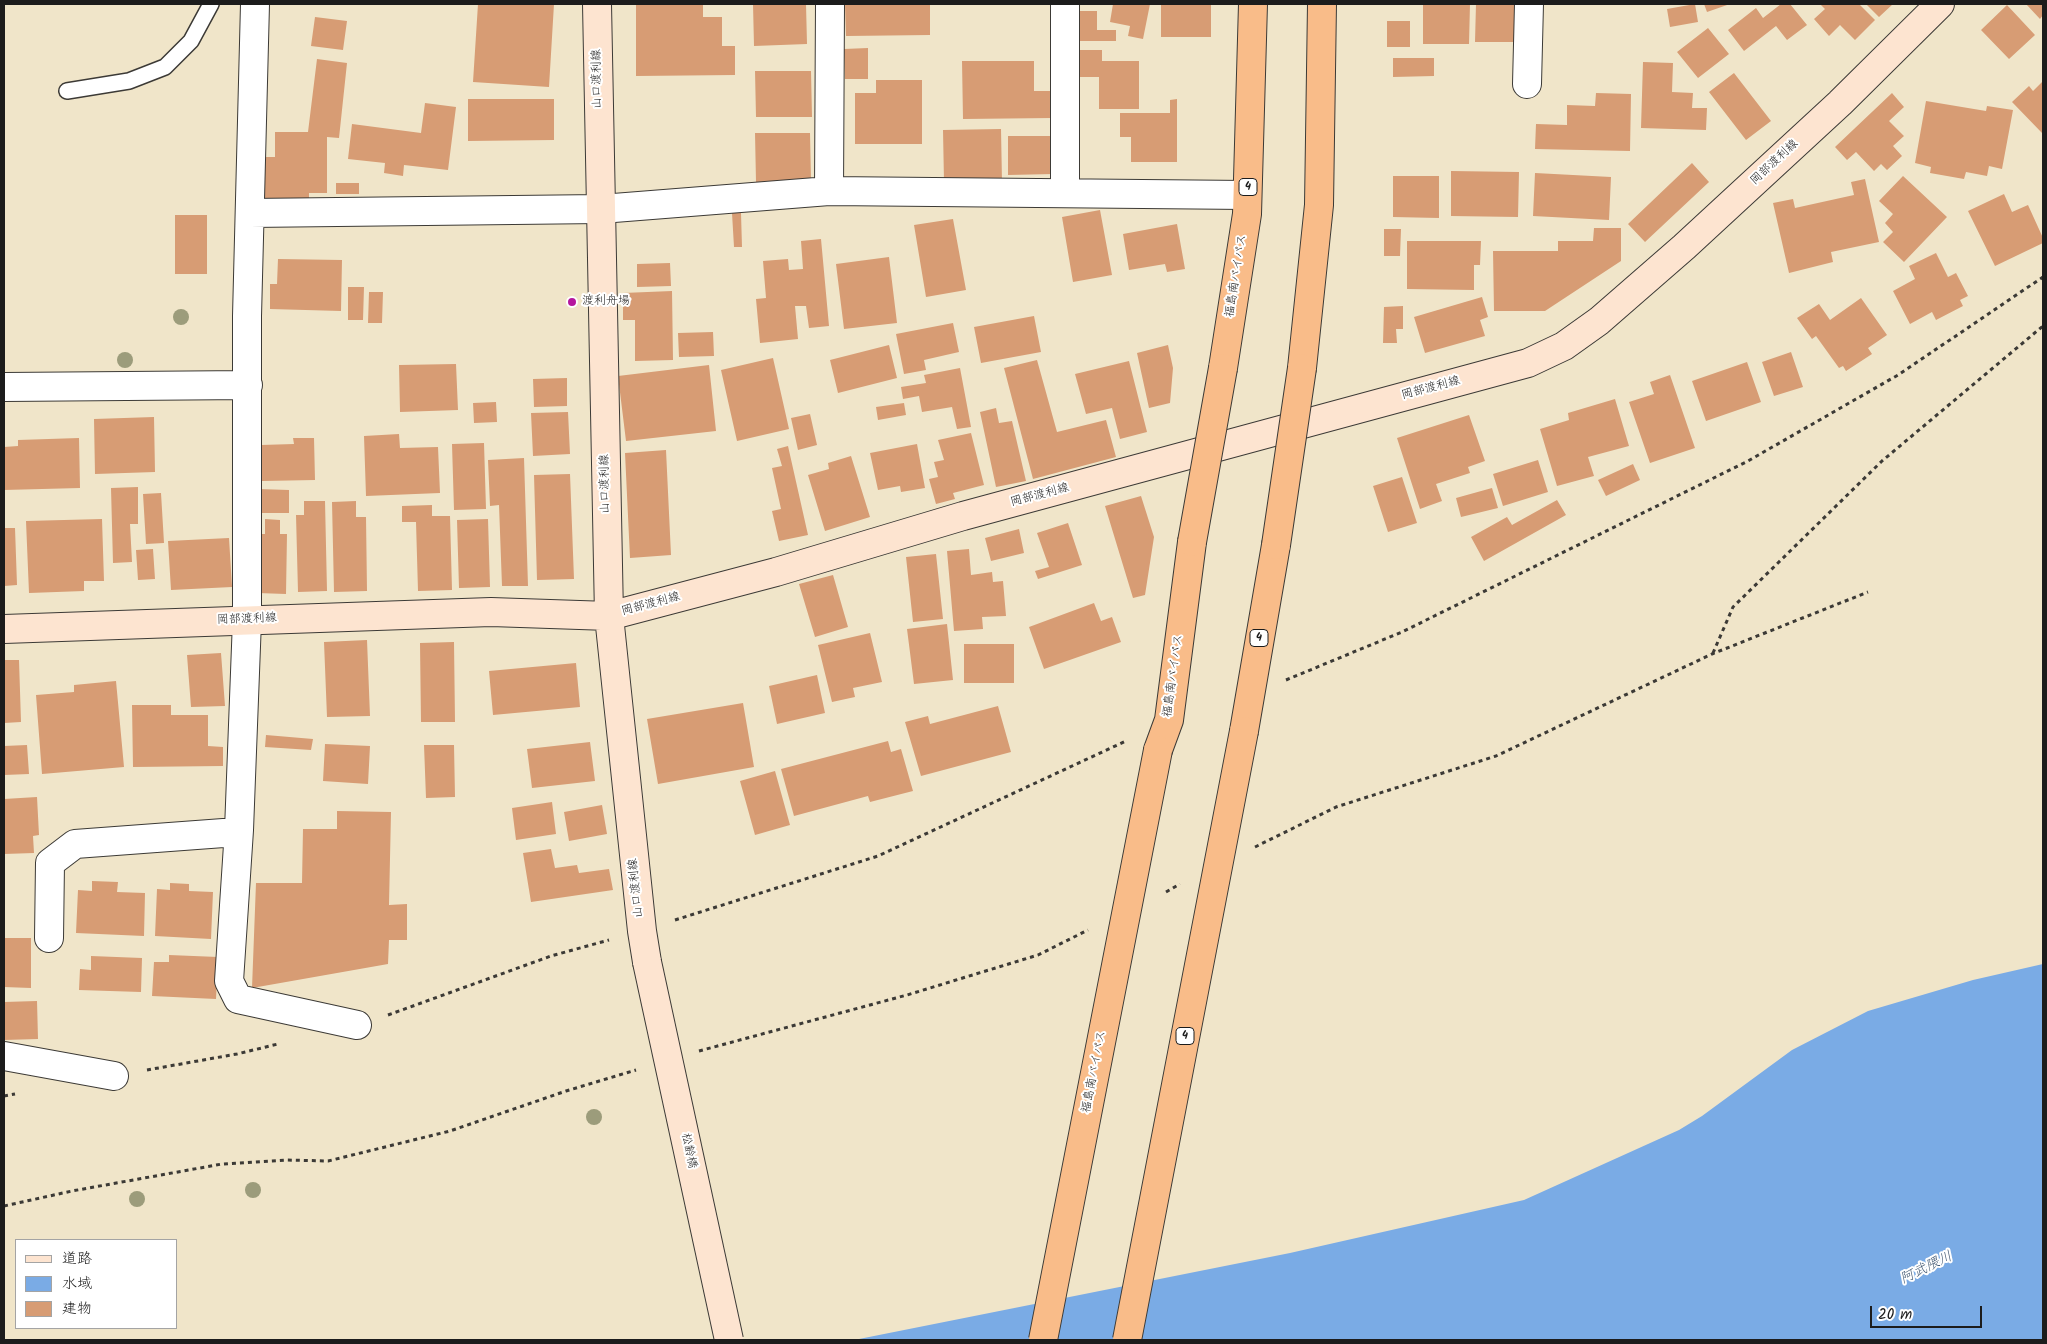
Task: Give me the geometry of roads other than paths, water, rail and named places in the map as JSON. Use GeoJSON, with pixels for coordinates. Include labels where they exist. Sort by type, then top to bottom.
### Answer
{"type":"FeatureCollection","features":[{"type":"Feature","properties":{"kind":"highway","name":"福島南バイパス"},"geometry":{"type":"LineString","coordinates":[[1043,1340],[1158,750],[1169,720],[1192,542],[1223,368],[1247,214],[1253,4]]}},
{"type":"Feature","properties":{"kind":"highway","name":"4"},"geometry":{"type":"LineString","coordinates":[[1127,1340],[1244,731],[1248,696],[1276,546],[1302,368],[1319,205],[1322,4]]}},
{"type":"Feature","properties":{"kind":"main road","name":"山口渡利線"},"geometry":{"type":"LineString","coordinates":[[597,4],[609,616],[642,931],[647,962]]}},
{"type":"Feature","properties":{"kind":"main road","name":"岡部渡利線"},"geometry":{"type":"LineString","coordinates":[[4,629],[492,612],[609,616],[776,572],[963,516],[1528,363],[1564,346],[1599,321],[1684,247],[1840,103],[1940,4]]}},
{"type":"Feature","properties":{"kind":"main road","name":"松齢橋"},"geometry":{"type":"LineString","coordinates":[[647,962],[729,1340]]}},
{"type":"Feature","properties":{"kind":"street"},"geometry":{"type":"LineString","coordinates":[[255,4],[250,213],[247,620],[229,981],[238,999],[357,1025]]}},
{"type":"Feature","properties":{"kind":"street"},"geometry":{"type":"LineString","coordinates":[[829,191],[830,4]]}},
{"type":"Feature","properties":{"kind":"street"},"geometry":{"type":"LineString","coordinates":[[1065,4],[1065,193]]}},
{"type":"Feature","properties":{"kind":"street"},"geometry":{"type":"LineString","coordinates":[[1527,84],[1529,4]]}},
{"type":"Feature","properties":{"kind":"street"},"geometry":{"type":"LineString","coordinates":[[250,213],[601,209],[829,191],[1247,195]]}},
{"type":"Feature","properties":{"kind":"street"},"geometry":{"type":"LineString","coordinates":[[4,387],[248,385]]}},
{"type":"Feature","properties":{"kind":"street"},"geometry":{"type":"LineString","coordinates":[[49,938],[50,863],[75,844],[237,832]]}},
{"type":"Feature","properties":{"kind":"street"},"geometry":{"type":"LineString","coordinates":[[4,1056],[114,1076]]}},
{"type":"Feature","properties":{"kind":"lane"},"geometry":{"type":"LineString","coordinates":[[67,91],[129,80],[165,67],[192,40],[211,4]]}},
{"type":"Feature","properties":{"kind":"water","name":"阿武隈川"},"geometry":{"type":"Polygon","coordinates":[[[2043,964],[2043,1340],[854,1340],[1290,1253],[1524,1200],[1679,1130],[1702,1116],[1792,1050],[1868,1011],[1973,980],[2043,964]]]}},
{"type":"Feature","properties":{"kind":"place","name":"渡利舟場"},"geometry":{"type":"Point","coordinates":[572,302]}}]}
